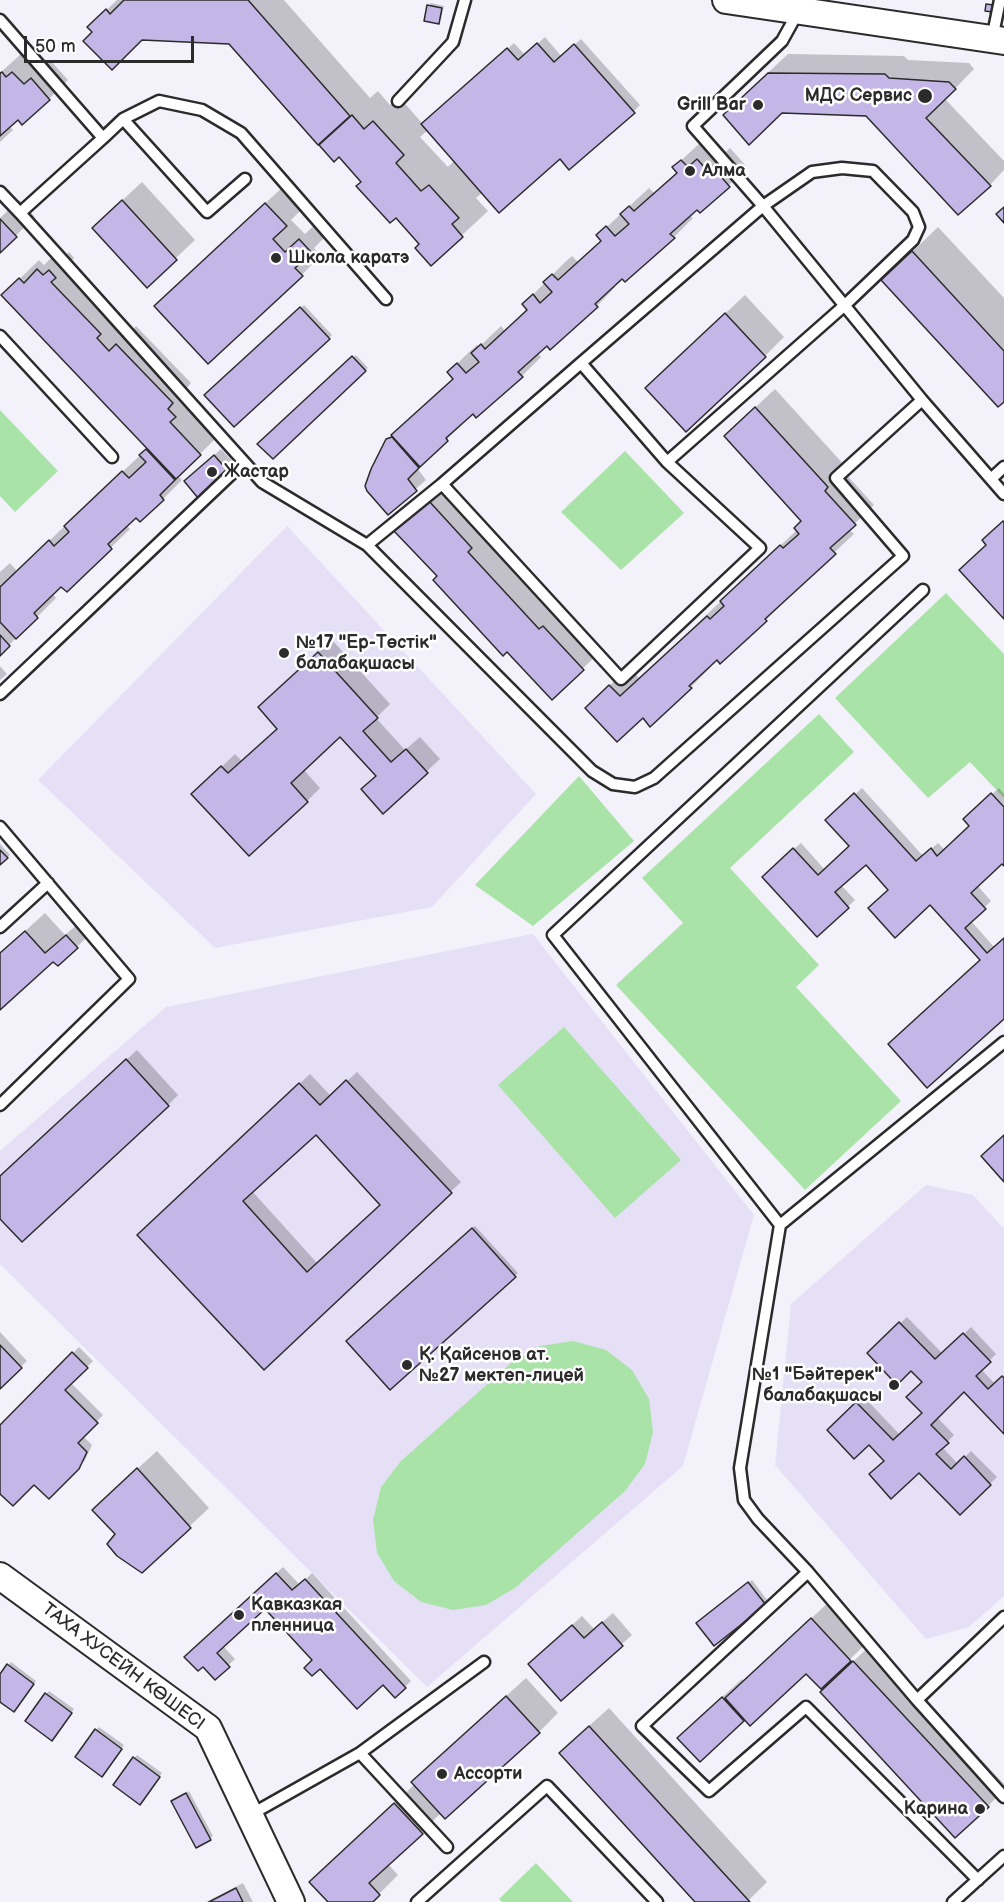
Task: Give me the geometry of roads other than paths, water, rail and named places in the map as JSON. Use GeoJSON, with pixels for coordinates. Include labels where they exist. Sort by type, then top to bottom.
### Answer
{"type":"FeatureCollection","features":[{"type":"Feature","properties":{"kind":"street"},"geometry":{"type":"LineString","coordinates":[[726,0],[799,10],[828,10],[998,41]]}},
{"type":"Feature","properties":{"kind":"street","name":"ТАХА ХУСЕЙН КӨШЕСІ"},"geometry":{"type":"LineString","coordinates":[[0,1576],[208,1728],[291,1902]]}},
{"type":"Feature","properties":{"kind":"lane"},"geometry":{"type":"LineString","coordinates":[[398,101],[453,42],[465,0]]}},
{"type":"Feature","properties":{"kind":"lane"},"geometry":{"type":"LineString","coordinates":[[998,41],[1000,0]]}},
{"type":"Feature","properties":{"kind":"lane"},"geometry":{"type":"LineString","coordinates":[[799,10],[782,41],[693,126],[763,206],[922,400],[1004,494]]}},
{"type":"Feature","properties":{"kind":"lane"},"geometry":{"type":"LineString","coordinates":[[0,20],[103,138]]}},
{"type":"Feature","properties":{"kind":"lane"},"geometry":{"type":"LineString","coordinates":[[20,213],[123,119],[159,101],[202,110],[241,133],[386,299]]}},
{"type":"Feature","properties":{"kind":"lane"},"geometry":{"type":"LineString","coordinates":[[123,119],[207,212],[245,179]]}},
{"type":"Feature","properties":{"kind":"lane"},"geometry":{"type":"LineString","coordinates":[[367,545],[442,484],[763,206],[812,172],[842,168],[873,171],[913,212],[919,227],[913,240],[844,305],[667,462]]}},
{"type":"Feature","properties":{"kind":"lane"},"geometry":{"type":"LineString","coordinates":[[0,192],[262,482],[367,545],[592,771],[613,784],[634,787],[654,778],[903,556],[836,478],[922,400]]}},
{"type":"Feature","properties":{"kind":"lane"},"geometry":{"type":"LineString","coordinates":[[0,336],[112,457]]}},
{"type":"Feature","properties":{"kind":"lane"},"geometry":{"type":"LineString","coordinates":[[442,484],[621,679],[760,548],[667,462],[581,363]]}},
{"type":"Feature","properties":{"kind":"lane"},"geometry":{"type":"LineString","coordinates":[[0,694],[243,463]]}},
{"type":"Feature","properties":{"kind":"lane"},"geometry":{"type":"LineString","coordinates":[[991,479],[1004,467]]}},
{"type":"Feature","properties":{"kind":"lane"},"geometry":{"type":"LineString","coordinates":[[780,1225],[553,935],[923,590]]}},
{"type":"Feature","properties":{"kind":"lane"},"geometry":{"type":"LineString","coordinates":[[0,827],[129,979],[4,1101],[0,1088]]}},
{"type":"Feature","properties":{"kind":"lane"},"geometry":{"type":"LineString","coordinates":[[0,927],[48,883]]}},
{"type":"Feature","properties":{"kind":"lane"},"geometry":{"type":"LineString","coordinates":[[1004,1042],[780,1225],[741,1468],[744,1500],[758,1519],[808,1572],[917,1700],[1004,1797]]}},
{"type":"Feature","properties":{"kind":"lane"},"geometry":{"type":"LineString","coordinates":[[808,1572],[642,1725],[709,1791],[806,1707],[978,1880]]}},
{"type":"Feature","properties":{"kind":"lane"},"geometry":{"type":"LineString","coordinates":[[917,1700],[1004,1617]]}},
{"type":"Feature","properties":{"kind":"lane"},"geometry":{"type":"LineString","coordinates":[[249,1815],[360,1753],[484,1662]]}},
{"type":"Feature","properties":{"kind":"lane"},"geometry":{"type":"LineString","coordinates":[[360,1753],[447,1847]]}},
{"type":"Feature","properties":{"kind":"lane"},"geometry":{"type":"LineString","coordinates":[[422,1900],[547,1786],[657,1902]]}},
{"type":"Feature","properties":{"kind":"lane"},"geometry":{"type":"LineString","coordinates":[[953,1902],[1004,1856]]}},
{"type":"Feature","properties":{"kind":"place","name":"МДС Сервис"},"geometry":{"type":"Point","coordinates":[925,96]}},
{"type":"Feature","properties":{"kind":"place","name":"Grill Bar"},"geometry":{"type":"Point","coordinates":[758,105]}},
{"type":"Feature","properties":{"kind":"place","name":"Алма"},"geometry":{"type":"Point","coordinates":[690,171]}},
{"type":"Feature","properties":{"kind":"place","name":"Школа каратэ"},"geometry":{"type":"Point","coordinates":[276,258]}},
{"type":"Feature","properties":{"kind":"place","name":"Жастар"},"geometry":{"type":"Point","coordinates":[212,472]}},
{"type":"Feature","properties":{"kind":"place","name":"№17 \"Ер-Төстік\" балабақшасы"},"geometry":{"type":"Point","coordinates":[284,653]}},
{"type":"Feature","properties":{"kind":"place","name":"Қ. Қайсенов ат. №27 мектеп-лицей"},"geometry":{"type":"Point","coordinates":[407,1365]}},
{"type":"Feature","properties":{"kind":"place","name":"№1 \"Бәйтерек\" балабақшасы"},"geometry":{"type":"Point","coordinates":[894,1385]}},
{"type":"Feature","properties":{"kind":"place","name":"Кавказкая пленница"},"geometry":{"type":"Point","coordinates":[239,1615]}},
{"type":"Feature","properties":{"kind":"place","name":"Ассорти"},"geometry":{"type":"Point","coordinates":[442,1774]}},
{"type":"Feature","properties":{"kind":"place","name":"Карина"},"geometry":{"type":"Point","coordinates":[980,1809]}}]}
